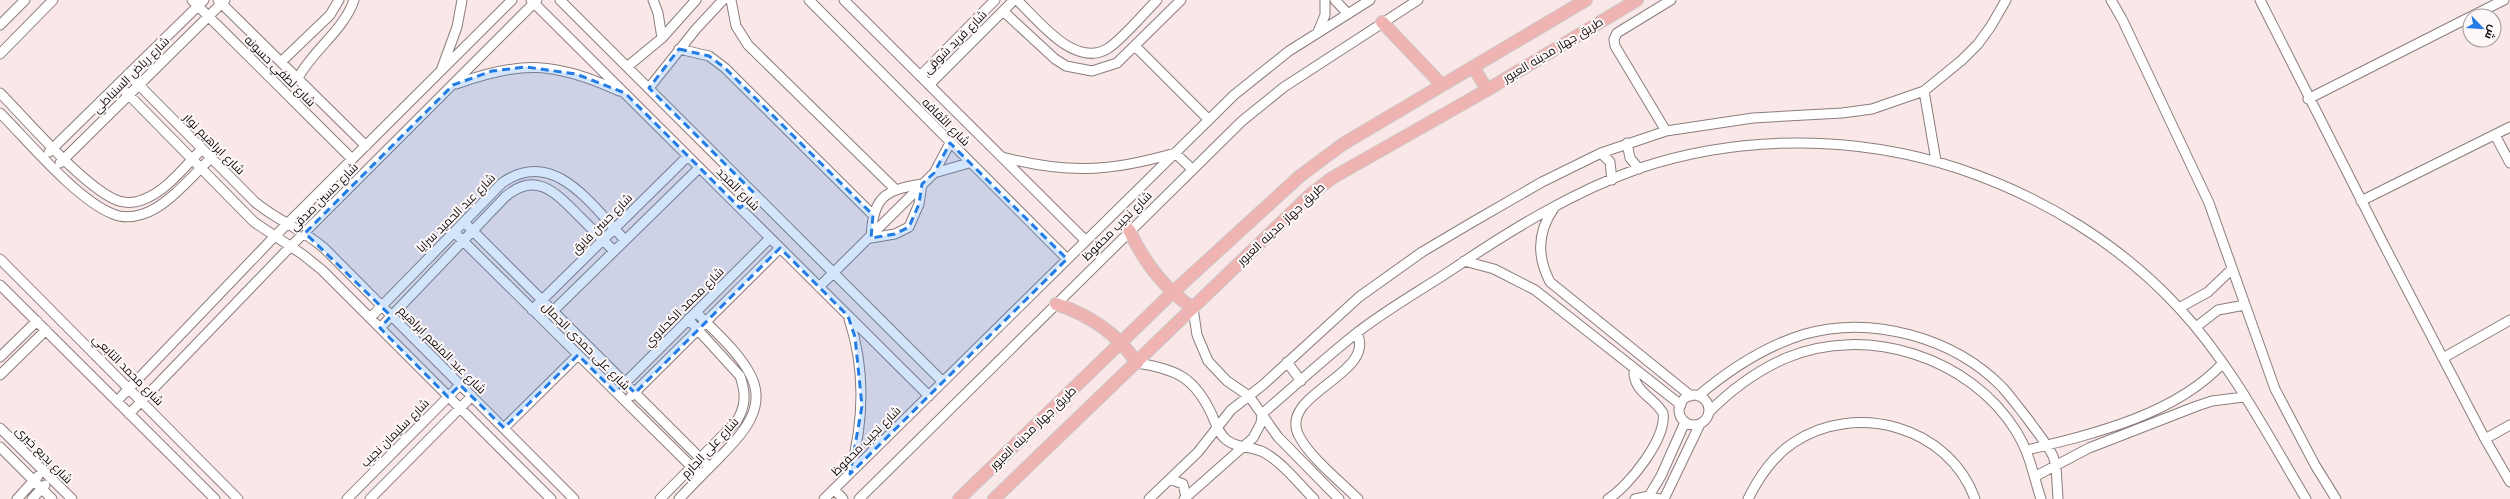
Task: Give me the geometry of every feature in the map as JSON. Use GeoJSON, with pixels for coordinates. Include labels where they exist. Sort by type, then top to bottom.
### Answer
{"type":"FeatureCollection","features":[{"type":"Feature","properties":{"kind":"main road","name":"طريق جهاز مدينه العبور"},"geometry":{"type":"LineString","coordinates":[[959,499],[1172,293],[1320,159],[1586,0]]}},
{"type":"Feature","properties":{"kind":"main road","name":"طريق جهاز مدينه العبور"},"geometry":{"type":"LineString","coordinates":[[994,499],[1311,194],[1332,178],[1487,90],[1637,0]]}},
{"type":"Feature","properties":{"kind":"main road"},"geometry":{"type":"LineString","coordinates":[[1382,22],[1442,85]]}},
{"type":"Feature","properties":{"kind":"main road"},"geometry":{"type":"LineString","coordinates":[[1474,68],[1487,90]]}},
{"type":"Feature","properties":{"kind":"main road"},"geometry":{"type":"LineString","coordinates":[[1129,230],[1144,260],[1172,293],[1192,308]]}},
{"type":"Feature","properties":{"kind":"main road"},"geometry":{"type":"LineString","coordinates":[[1056,304],[1086,316],[1122,343],[1137,363]]}},
{"type":"Feature","properties":{"kind":"street"},"geometry":{"type":"LineString","coordinates":[[0,25],[25,0]]}},
{"type":"Feature","properties":{"kind":"street"},"geometry":{"type":"LineString","coordinates":[[0,54],[53,0]]}},
{"type":"Feature","properties":{"kind":"street"},"geometry":{"type":"LineString","coordinates":[[281,62],[330,15],[339,0]]}},
{"type":"Feature","properties":{"kind":"street"},"geometry":{"type":"LineString","coordinates":[[298,78],[308,61],[347,15],[354,0]]}},
{"type":"Feature","properties":{"kind":"street"},"geometry":{"type":"LineString","coordinates":[[441,71],[457,27],[462,0]]}},
{"type":"Feature","properties":{"kind":"street","name":"شارع حسين صدقي"},"geometry":{"type":"LineString","coordinates":[[117,401],[274,237],[512,0]]}},
{"type":"Feature","properties":{"kind":"street","name":"شارع المجد"},"geometry":{"type":"LineString","coordinates":[[560,0],[942,382]]}},
{"type":"Feature","properties":{"kind":"street"},"geometry":{"type":"LineString","coordinates":[[653,0],[658,13],[662,38]]}},
{"type":"Feature","properties":{"kind":"street"},"geometry":{"type":"LineString","coordinates":[[628,67],[662,38],[696,0]]}},
{"type":"Feature","properties":{"kind":"street"},"geometry":{"type":"LineString","coordinates":[[649,88],[679,49],[723,0]]}},
{"type":"Feature","properties":{"kind":"street"},"geometry":{"type":"LineString","coordinates":[[731,0],[736,26],[748,45],[895,189]]}},
{"type":"Feature","properties":{"kind":"street","name":"شارع الثقافه"},"geometry":{"type":"LineString","coordinates":[[809,0],[950,144],[1067,259]]}},
{"type":"Feature","properties":{"kind":"street","name":"شارع فريد شوقى"},"geometry":{"type":"LineString","coordinates":[[920,76],[995,0]]}},
{"type":"Feature","properties":{"kind":"street"},"geometry":{"type":"LineString","coordinates":[[1016,0],[1066,46],[1082,53],[1096,53],[1108,49],[1157,0]]}},
{"type":"Feature","properties":{"kind":"street","name":"شارع فريد شوقى"},"geometry":{"type":"LineString","coordinates":[[929,85],[1003,11],[1016,0]]}},
{"type":"Feature","properties":{"kind":"street"},"geometry":{"type":"LineString","coordinates":[[1003,11],[1055,59],[1066,66],[1079,70],[1105,69],[1118,63],[1181,0]]}},
{"type":"Feature","properties":{"kind":"street"},"geometry":{"type":"LineString","coordinates":[[1318,32],[1325,15],[1325,0]]}},
{"type":"Feature","properties":{"kind":"street"},"geometry":{"type":"LineString","coordinates":[[1335,0],[1348,14]]}},
{"type":"Feature","properties":{"kind":"street","name":"شارع نجيب محفوظ"},"geometry":{"type":"LineString","coordinates":[[859,499],[1129,230],[1242,121],[1278,92],[1382,22],[1418,0]]}},
{"type":"Feature","properties":{"kind":"street"},"geometry":{"type":"LineString","coordinates":[[1666,131],[1615,46],[1614,39],[1617,33],[1671,0]]}},
{"type":"Feature","properties":{"kind":"street"},"geometry":{"type":"LineString","coordinates":[[1149,499],[1198,452],[1231,410],[1249,396],[1359,297],[1422,252],[1542,182],[1601,153],[1666,131],[1753,118],[1842,113],[1872,109],[1924,91],[1962,60],[1978,44],[1991,26],[2006,0]]}},
{"type":"Feature","properties":{"kind":"street"},"geometry":{"type":"LineString","coordinates":[[2260,0],[2308,99],[2485,439],[2510,482]]}},
{"type":"Feature","properties":{"kind":"street"},"geometry":{"type":"LineString","coordinates":[[2488,8],[2504,0]]}},
{"type":"Feature","properties":{"kind":"street","name":"شارع لطفي حسونه"},"geometry":{"type":"LineString","coordinates":[[222,1],[366,146]]}},
{"type":"Feature","properties":{"kind":"street","name":"شارع رياض السنباطي"},"geometry":{"type":"LineString","coordinates":[[54,168],[222,1]]}},
{"type":"Feature","properties":{"kind":"street","name":"شارع حسين صدقي"},"geometry":{"type":"LineString","coordinates":[[130,414],[291,246],[453,85],[534,1]]}},
{"type":"Feature","properties":{"kind":"street","name":"شارع المجد"},"geometry":{"type":"LineString","coordinates":[[534,1],[699,168],[929,396]]}},
{"type":"Feature","properties":{"kind":"street","name":"شارع الثقافه"},"geometry":{"type":"LineString","coordinates":[[848,1],[920,76],[1086,241]]}},
{"type":"Feature","properties":{"kind":"street","name":"شارع نجيب محفوظ"},"geometry":{"type":"LineString","coordinates":[[824,499],[1175,153],[1261,72],[1365,1]]}},
{"type":"Feature","properties":{"kind":"street","name":"شارع لطفي حسونه"},"geometry":{"type":"LineString","coordinates":[[198,2],[208,16],[352,159]]}},
{"type":"Feature","properties":{"kind":"street","name":"شارع رياض السنباطي"},"geometry":{"type":"LineString","coordinates":[[44,157],[198,2]]}},
{"type":"Feature","properties":{"kind":"street"},"geometry":{"type":"LineString","coordinates":[[2115,2],[2209,203],[2275,389],[2315,465],[2336,499]]}},
{"type":"Feature","properties":{"kind":"street"},"geometry":{"type":"LineString","coordinates":[[2308,99],[2462,22]]}},
{"type":"Feature","properties":{"kind":"street"},"geometry":{"type":"LineString","coordinates":[[1132,25],[1144,37]]}},
{"type":"Feature","properties":{"kind":"street"},"geometry":{"type":"LineString","coordinates":[[1135,46],[1209,120]]}},
{"type":"Feature","properties":{"kind":"street"},"geometry":{"type":"LineString","coordinates":[[679,49],[709,56],[725,68],[873,215]]}},
{"type":"Feature","properties":{"kind":"street"},"geometry":{"type":"LineString","coordinates":[[453,85],[492,71],[543,68],[576,74],[625,93]]}},
{"type":"Feature","properties":{"kind":"street","name":"شارع ابراهيم نوار"},"geometry":{"type":"LineString","coordinates":[[128,74],[259,205],[289,223]]}},
{"type":"Feature","properties":{"kind":"street"},"geometry":{"type":"LineString","coordinates":[[118,84],[254,222],[274,237],[291,246],[312,262],[551,499]]}},
{"type":"Feature","properties":{"kind":"street"},"geometry":{"type":"LineString","coordinates":[[1924,91],[1936,161]]}},
{"type":"Feature","properties":{"kind":"street"},"geometry":{"type":"LineString","coordinates":[[0,93],[64,158],[101,192],[119,201],[130,202],[152,196],[202,149]]}},
{"type":"Feature","properties":{"kind":"street"},"geometry":{"type":"LineString","coordinates":[[0,113],[54,168],[94,204],[115,215],[129,217],[144,214],[157,207],[211,158]]}},
{"type":"Feature","properties":{"kind":"street"},"geometry":{"type":"LineString","coordinates":[[2362,202],[2510,127]]}},
{"type":"Feature","properties":{"kind":"street"},"geometry":{"type":"LineString","coordinates":[[2495,135],[2510,163]]}},
{"type":"Feature","properties":{"kind":"street"},"geometry":{"type":"LineString","coordinates":[[1627,143],[1630,158],[1639,169]]}},
{"type":"Feature","properties":{"kind":"street"},"geometry":{"type":"LineString","coordinates":[[1185,498],[1258,431],[1262,414],[1357,333],[1464,261],[1555,206],[1639,169],[1718,150],[1796,143],[1859,147],[1936,161],[2010,188],[2072,221],[2129,260],[2179,308],[2223,362],[2306,499]]}},
{"type":"Feature","properties":{"kind":"street"},"geometry":{"type":"LineString","coordinates":[[819,287],[871,238],[934,173],[950,144]]}},
{"type":"Feature","properties":{"kind":"street"},"geometry":{"type":"LineString","coordinates":[[1001,157],[1036,166],[1072,170],[1108,169],[1175,153],[1192,170]]}},
{"type":"Feature","properties":{"kind":"street"},"geometry":{"type":"LineString","coordinates":[[1601,153],[1612,168],[1612,180]]}},
{"type":"Feature","properties":{"kind":"street","name":"شارع حسن فايق"},"geometry":{"type":"LineString","coordinates":[[532,310],[688,156]]}},
{"type":"Feature","properties":{"kind":"street"},"geometry":{"type":"LineString","coordinates":[[934,173],[969,163]]}},
{"type":"Feature","properties":{"kind":"street"},"geometry":{"type":"LineString","coordinates":[[543,320],[699,168]]}},
{"type":"Feature","properties":{"kind":"street","name":"شارع عبد الحميد سرايا"},"geometry":{"type":"LineString","coordinates":[[370,318],[502,183],[511,176],[532,170],[543,171],[564,179],[625,240]]}},
{"type":"Feature","properties":{"kind":"street","name":"شارع عبد الحميد سرايا"},"geometry":{"type":"LineString","coordinates":[[380,328],[513,190],[533,184],[552,190],[614,251]]}},
{"type":"Feature","properties":{"kind":"street"},"geometry":{"type":"LineString","coordinates":[[871,238],[873,215],[877,204],[885,195],[895,189],[922,184]]}},
{"type":"Feature","properties":{"kind":"street"},"geometry":{"type":"LineString","coordinates":[[871,238],[895,234],[909,227],[917,209],[922,184]]}},
{"type":"Feature","properties":{"kind":"street"},"geometry":{"type":"LineString","coordinates":[[740,208],[755,194]]}},
{"type":"Feature","properties":{"kind":"street"},"geometry":{"type":"LineString","coordinates":[[1555,206],[1545,224],[1540,244],[1540,257],[1550,282],[1695,396],[1707,402],[1709,412],[1708,417],[1700,424],[1664,499]]}},
{"type":"Feature","properties":{"kind":"street","name":"شارع على حمدى الجمال"},"geometry":{"type":"LineString","coordinates":[[464,222],[709,467]]}},
{"type":"Feature","properties":{"kind":"street","name":"شارع عبد المنعم ابراهيم"},"geometry":{"type":"LineString","coordinates":[[289,223],[324,248],[574,499]]}},
{"type":"Feature","properties":{"kind":"street","name":"شارع على حمدى الجمال"},"geometry":{"type":"LineString","coordinates":[[454,232],[701,476]]}},
{"type":"Feature","properties":{"kind":"street","name":"شارع محمد الكحلاوي"},"geometry":{"type":"LineString","coordinates":[[615,392],[770,238]]}},
{"type":"Feature","properties":{"kind":"street"},"geometry":{"type":"LineString","coordinates":[[625,402],[780,248]]}},
{"type":"Feature","properties":{"kind":"street","name":"شارع محمد التابعي"},"geometry":{"type":"LineString","coordinates":[[0,259],[238,499]]}},
{"type":"Feature","properties":{"kind":"street"},"geometry":{"type":"LineString","coordinates":[[1464,261],[1501,272],[1535,290],[1681,405]]}},
{"type":"Feature","properties":{"kind":"street"},"geometry":{"type":"LineString","coordinates":[[2179,308],[2208,292],[2232,269]]}},
{"type":"Feature","properties":{"kind":"street"},"geometry":{"type":"LineString","coordinates":[[0,284],[215,499]]}},
{"type":"Feature","properties":{"kind":"street"},"geometry":{"type":"LineString","coordinates":[[2196,327],[2218,310],[2245,305]]}},
{"type":"Feature","properties":{"kind":"street"},"geometry":{"type":"LineString","coordinates":[[1192,308],[1197,335],[1208,361],[1227,381],[1249,396],[1278,437],[1339,499]]}},
{"type":"Feature","properties":{"kind":"street","name":"شارع على الجارم"},"geometry":{"type":"LineString","coordinates":[[679,499],[746,429],[754,411],[756,399],[751,375],[744,364],[696,312]]}},
{"type":"Feature","properties":{"kind":"street"},"geometry":{"type":"LineString","coordinates":[[848,316],[855,337],[862,383],[860,429],[850,474]]}},
{"type":"Feature","properties":{"kind":"street","name":"شارع على الجارم"},"geometry":{"type":"LineString","coordinates":[[660,499],[736,422],[743,407],[744,386],[740,376],[688,319]]}},
{"type":"Feature","properties":{"kind":"street"},"geometry":{"type":"LineString","coordinates":[[2443,358],[2510,320]]}},
{"type":"Feature","properties":{"kind":"street"},"geometry":{"type":"LineString","coordinates":[[0,357],[37,321]]}},
{"type":"Feature","properties":{"kind":"street"},"geometry":{"type":"LineString","coordinates":[[1681,405],[1738,365],[1759,353],[1794,338],[1820,331],[1847,328],[1888,330],[1909,334],[1949,349],[1978,366],[2003,388],[2047,445],[2056,466],[2058,499]]}},
{"type":"Feature","properties":{"kind":"street"},"geometry":{"type":"LineString","coordinates":[[0,375],[46,330]]}},
{"type":"Feature","properties":{"kind":"street"},"geometry":{"type":"LineString","coordinates":[[1357,333],[1361,346],[1356,359],[1302,407],[1296,424],[1298,433],[1314,455],[1358,499]]}},
{"type":"Feature","properties":{"kind":"street"},"geometry":{"type":"LineString","coordinates":[[1709,412],[1745,380],[1787,358],[1829,346],[1880,346],[1905,351],[1942,365],[1975,386],[2004,414],[2027,450],[2036,476],[2041,499]]}},
{"type":"Feature","properties":{"kind":"street"},"geometry":{"type":"LineString","coordinates":[[504,428],[578,355]]}},
{"type":"Feature","properties":{"kind":"street"},"geometry":{"type":"LineString","coordinates":[[1287,362],[1301,381]]}},
{"type":"Feature","properties":{"kind":"street"},"geometry":{"type":"LineString","coordinates":[[2027,450],[2088,436],[2181,397],[2204,382],[2223,362]]}},
{"type":"Feature","properties":{"kind":"street"},"geometry":{"type":"LineString","coordinates":[[1137,363],[1170,369],[1184,377],[1196,387],[1205,400],[1217,427],[1228,442],[1240,446],[1251,447],[1269,456],[1304,495],[1314,499]]}},
{"type":"Feature","properties":{"kind":"street"},"geometry":{"type":"LineString","coordinates":[[1608,499],[1620,491],[1634,477],[1663,427],[1663,413],[1654,402],[1639,390],[1635,383],[1634,368]]}},
{"type":"Feature","properties":{"kind":"street","name":"شارع سليمان نجيب"},"geometry":{"type":"LineString","coordinates":[[347,499],[460,385]]}},
{"type":"Feature","properties":{"kind":"street"},"geometry":{"type":"LineString","coordinates":[[370,499],[472,396]]}},
{"type":"Feature","properties":{"kind":"street"},"geometry":{"type":"LineString","coordinates":[[2036,476],[2089,448],[2196,406],[2212,401],[2244,397]]}},
{"type":"Feature","properties":{"kind":"street"},"geometry":{"type":"LineString","coordinates":[[1681,405],[1681,416],[1685,422],[1695,425],[1700,424]]}},
{"type":"Feature","properties":{"kind":"street"},"geometry":{"type":"LineString","coordinates":[[743,407],[754,411]]}},
{"type":"Feature","properties":{"kind":"street"},"geometry":{"type":"LineString","coordinates":[[1649,496],[1661,476],[1685,422]]}},
{"type":"Feature","properties":{"kind":"street"},"geometry":{"type":"LineString","coordinates":[[1748,499],[1766,468],[1793,443],[1825,428],[1860,422],[1895,426],[1928,441],[1955,464],[1975,499]]}},
{"type":"Feature","properties":{"kind":"street"},"geometry":{"type":"LineString","coordinates":[[2485,439],[2510,425]]}},
{"type":"Feature","properties":{"kind":"street","name":"شارع بديع خيرى"},"geometry":{"type":"LineString","coordinates":[[0,428],[72,499]]}},
{"type":"Feature","properties":{"kind":"street","name":"شارع بديع خيرى"},"geometry":{"type":"LineString","coordinates":[[0,447],[52,499]]}},
{"type":"Feature","properties":{"kind":"street"},"geometry":{"type":"LineString","coordinates":[[17,499],[43,470]]}},
{"type":"Feature","properties":{"kind":"street"},"geometry":{"type":"LineString","coordinates":[[32,499],[51,478]]}},
{"type":"Feature","properties":{"kind":"street"},"geometry":{"type":"LineString","coordinates":[[1170,479],[1183,484],[1185,498]]}},
{"type":"Feature","properties":{"kind":"street"},"geometry":{"type":"LineString","coordinates":[[203,487],[207,499]]}},
{"type":"Feature","properties":{"kind":"street"},"geometry":{"type":"LineString","coordinates":[[834,489],[843,499]]}},
{"type":"Feature","properties":{"kind":"street"},"geometry":{"type":"LineString","coordinates":[[1635,499],[1649,496],[1660,499]]}},
{"type":"Feature","properties":{"kind":"highlighted area"},"geometry":{"type":"Polygon","coordinates":[[[679,49],[709,56],[725,68],[873,215],[871,238],[895,234],[909,227],[919,204],[922,184],[934,173],[950,143],[1067,259],[850,474],[862,406],[855,337],[848,316],[780,248],[635,393],[625,383],[615,392],[578,355],[504,428],[460,385],[448,397],[380,328],[391,316],[305,233],[453,85],[492,71],[526,67],[576,74],[625,93],[740,208],[755,194],[649,88],[679,49]]]}}]}
